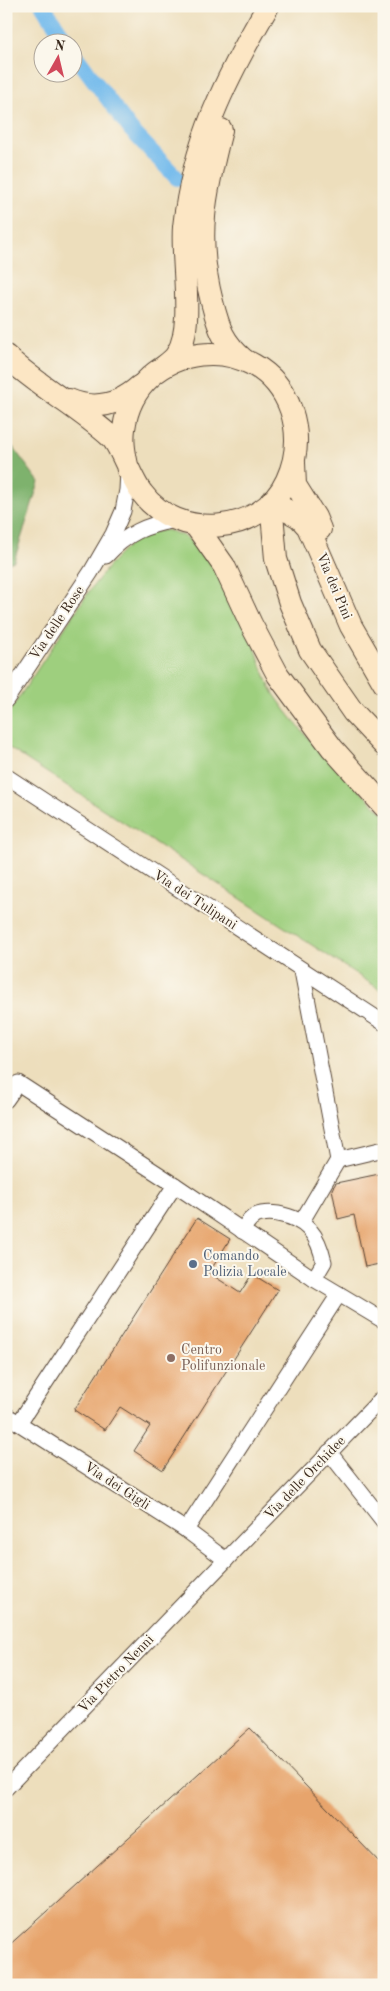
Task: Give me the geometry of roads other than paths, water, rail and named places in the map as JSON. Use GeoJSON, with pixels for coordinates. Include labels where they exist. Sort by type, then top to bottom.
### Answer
{"type":"FeatureCollection","features":[{"type":"Feature","properties":{"kind":"main road"},"geometry":{"type":"LineString","coordinates":[[6,356],[49,392],[78,411],[114,439],[128,470],[142,494],[157,509],[186,523],[214,527],[232,524],[260,512],[271,502],[286,482],[294,462],[297,443],[296,424],[287,399],[272,379],[230,348],[222,335],[208,290],[202,233],[204,202],[222,125],[263,15]]}},
{"type":"Feature","properties":{"kind":"main road"},"geometry":{"type":"LineString","coordinates":[[49,392],[76,404],[93,406],[111,404],[128,397],[177,356],[183,342],[186,325],[183,263],[184,228],[189,193],[197,159],[207,126],[226,81],[263,15]]}},
{"type":"Feature","properties":{"kind":"main road"},"geometry":{"type":"LineString","coordinates":[[128,470],[124,450],[126,417],[138,391],[157,372],[180,358],[212,353],[244,360]]}},
{"type":"Feature","properties":{"kind":"main road","name":"Via dei Pini"},"geometry":{"type":"LineString","coordinates":[[294,462],[295,485],[315,518],[346,588],[384,658]]}},
{"type":"Feature","properties":{"kind":"main road"},"geometry":{"type":"LineString","coordinates":[[271,502],[276,559],[290,603],[310,650],[354,712],[384,745]]}},
{"type":"Feature","properties":{"kind":"main road","name":"Via dei Pini"},"geometry":{"type":"LineString","coordinates":[[271,502],[298,517],[308,527],[351,626],[384,683]]}},
{"type":"Feature","properties":{"kind":"main road"},"geometry":{"type":"LineString","coordinates":[[186,523],[224,566],[278,675],[332,748],[384,806]]}},
{"type":"Feature","properties":{"kind":"street","name":"Via delle Rose"},"geometry":{"type":"LineString","coordinates":[[6,700],[91,572],[113,534],[123,511],[128,490],[128,470]]}},
{"type":"Feature","properties":{"kind":"street","name":"Via delle Rose"},"geometry":{"type":"LineString","coordinates":[[91,572],[112,549],[130,534],[152,524],[186,523]]}},
{"type":"Feature","properties":{"kind":"street","name":"Via dei Tulipani"},"geometry":{"type":"LineString","coordinates":[[6,776],[384,1024]]}},
{"type":"Feature","properties":{"kind":"street"},"geometry":{"type":"LineString","coordinates":[[302,971],[338,1160],[302,1221]]}},
{"type":"Feature","properties":{"kind":"street"},"geometry":{"type":"LineString","coordinates":[[6,1100],[18,1083],[175,1185],[314,1279],[384,1321]]}},
{"type":"Feature","properties":{"kind":"street"},"geometry":{"type":"LineString","coordinates":[[338,1160],[384,1149]]}},
{"type":"Feature","properties":{"kind":"street"},"geometry":{"type":"LineString","coordinates":[[12,1419],[175,1185]]}},
{"type":"Feature","properties":{"kind":"street"},"geometry":{"type":"LineString","coordinates":[[242,1231],[254,1216],[270,1213],[290,1216],[302,1221],[320,1244],[324,1262],[314,1279]]}},
{"type":"Feature","properties":{"kind":"street"},"geometry":{"type":"LineString","coordinates":[[186,1530],[339,1294]]}},
{"type":"Feature","properties":{"kind":"street","name":"Via delle Orchidee"},"geometry":{"type":"LineString","coordinates":[[226,1560],[384,1396]]}},
{"type":"Feature","properties":{"kind":"street","name":"Via dei Gigli"},"geometry":{"type":"LineString","coordinates":[[12,1419],[186,1530],[226,1560]]}},
{"type":"Feature","properties":{"kind":"street"},"geometry":{"type":"LineString","coordinates":[[329,1452],[384,1522]]}},
{"type":"Feature","properties":{"kind":"street","name":"Via Pietro Nenni"},"geometry":{"type":"LineString","coordinates":[[6,1788],[226,1560]]}},
{"type":"Feature","properties":{"kind":"waterway"},"geometry":{"type":"LineString","coordinates":[[43,6],[60,32]]}},
{"type":"Feature","properties":{"kind":"waterway"},"geometry":{"type":"LineString","coordinates":[[82,64],[131,130],[177,178]]}},
{"type":"Feature","properties":{"kind":"place","name":"Comando Polizia Locale"},"geometry":{"type":"Point","coordinates":[193,1264]}},
{"type":"Feature","properties":{"kind":"place","name":"Centro Polifunzionale"},"geometry":{"type":"Point","coordinates":[171,1358]}}]}
